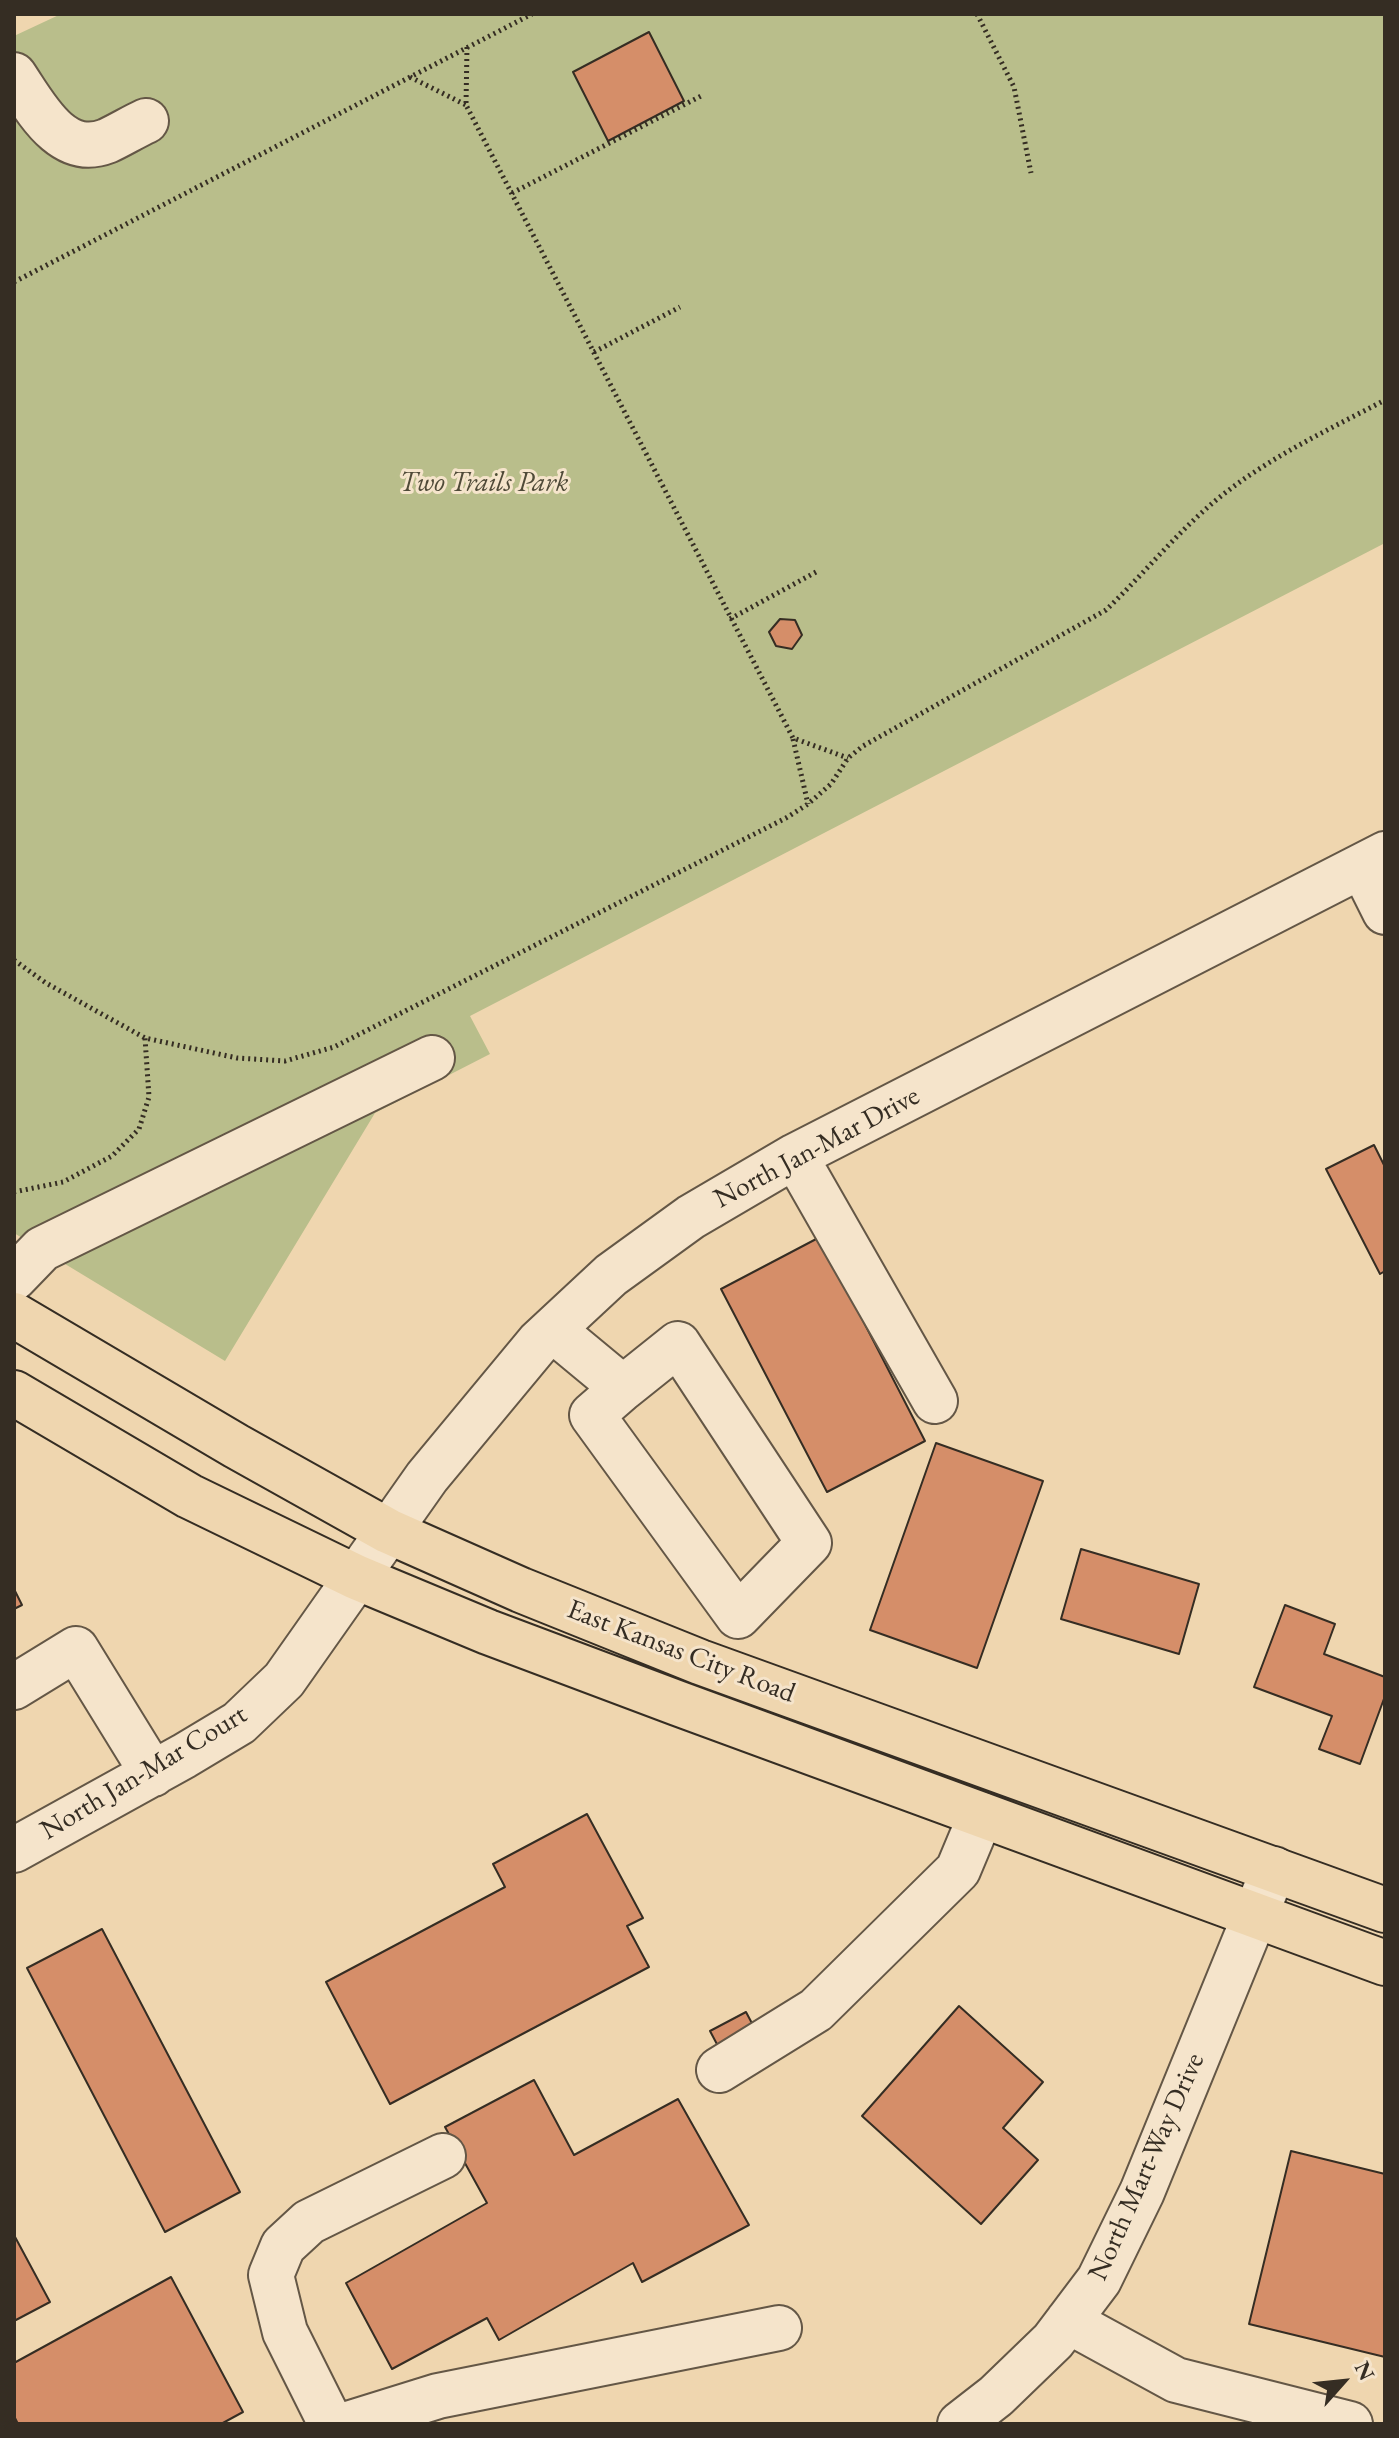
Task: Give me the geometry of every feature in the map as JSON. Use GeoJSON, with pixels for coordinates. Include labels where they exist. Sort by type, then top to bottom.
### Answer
{"type":"FeatureCollection","features":[{"type":"Feature","properties":{"kind":"main road","name":"East Kansas City Road"},"geometry":{"type":"LineString","coordinates":[[14,1315],[236,1446],[388,1531],[521,1590],[719,1668],[1385,1910]]}},
{"type":"Feature","properties":{"kind":"main road","name":"East Kansas City Road"},"geometry":{"type":"LineString","coordinates":[[14,1393],[189,1496],[356,1577],[488,1632],[1385,1963]]}},
{"type":"Feature","properties":{"kind":"street"},"geometry":{"type":"LineString","coordinates":[[14,75],[45,121],[64,138],[84,144],[104,142],[146,121]]}},
{"type":"Feature","properties":{"kind":"street"},"geometry":{"type":"LineString","coordinates":[[1373,860],[1385,912]]}},
{"type":"Feature","properties":{"kind":"street","name":"North Jan-Mar Drive"},"geometry":{"type":"LineString","coordinates":[[356,1577],[427,1477],[539,1342],[611,1275],[691,1217],[795,1156],[1373,860]]}},
{"type":"Feature","properties":{"kind":"street"},"geometry":{"type":"LineString","coordinates":[[14,1278],[42,1249],[432,1058]]}},
{"type":"Feature","properties":{"kind":"street"},"geometry":{"type":"LineString","coordinates":[[795,1156],[935,1401]]}},
{"type":"Feature","properties":{"kind":"street"},"geometry":{"type":"LineString","coordinates":[[553,1330],[623,1388]]}},
{"type":"Feature","properties":{"kind":"street"},"geometry":{"type":"LineString","coordinates":[[719,1668],[738,1616],[809,1543],[678,1344],[592,1415],[738,1616]]}},
{"type":"Feature","properties":{"kind":"street","name":"North Jan-Mar Court"},"geometry":{"type":"LineString","coordinates":[[14,1850],[239,1723],[284,1680],[356,1577]]}},
{"type":"Feature","properties":{"kind":"street"},"geometry":{"type":"LineString","coordinates":[[14,1687],[76,1649],[153,1774]]}},
{"type":"Feature","properties":{"kind":"street"},"geometry":{"type":"LineString","coordinates":[[719,2070],[816,2010],[958,1870],[981,1815]]}},
{"type":"Feature","properties":{"kind":"street","name":"North Mart-Way Drive"},"geometry":{"type":"LineString","coordinates":[[960,2424],[996,2396],[1053,2341],[1099,2280],[1142,2192],[1274,1869]]}},
{"type":"Feature","properties":{"kind":"street"},"geometry":{"type":"LineString","coordinates":[[331,2424],[285,2332],[271,2275],[283,2246],[309,2222],[443,2156]]}},
{"type":"Feature","properties":{"kind":"street"},"geometry":{"type":"LineString","coordinates":[[1068,2321],[1176,2380],[1350,2424]]}},
{"type":"Feature","properties":{"kind":"street"},"geometry":{"type":"LineString","coordinates":[[348,2424],[438,2396],[779,2328]]}},
{"type":"Feature","properties":{"kind":"path"},"geometry":{"type":"LineString","coordinates":[[14,282],[532,14]]}},
{"type":"Feature","properties":{"kind":"path"},"geometry":{"type":"LineString","coordinates":[[977,14],[1014,87],[1031,173]]}},
{"type":"Feature","properties":{"kind":"path"},"geometry":{"type":"LineString","coordinates":[[467,47],[466,105],[793,738],[808,804]]}},
{"type":"Feature","properties":{"kind":"path"},"geometry":{"type":"LineString","coordinates":[[410,77],[466,105]]}},
{"type":"Feature","properties":{"kind":"path"},"geometry":{"type":"LineString","coordinates":[[512,193],[703,95]]}},
{"type":"Feature","properties":{"kind":"path"},"geometry":{"type":"LineString","coordinates":[[594,352],[680,307]]}},
{"type":"Feature","properties":{"kind":"path"},"geometry":{"type":"LineString","coordinates":[[14,960],[46,983],[145,1038],[237,1058],[285,1061],[334,1047],[786,818],[831,784],[848,758],[863,746],[1106,610],[1189,525],[1225,493],[1275,458],[1385,400]]}},
{"type":"Feature","properties":{"kind":"path"},"geometry":{"type":"LineString","coordinates":[[730,619],[816,572]]}},
{"type":"Feature","properties":{"kind":"path"},"geometry":{"type":"LineString","coordinates":[[793,738],[848,758]]}},
{"type":"Feature","properties":{"kind":"path"},"geometry":{"type":"LineString","coordinates":[[14,1192],[63,1182],[112,1156],[139,1129],[149,1097],[145,1038]]}},
{"type":"Feature","properties":{"kind":"green space","name":"Two Trails Park"},"geometry":{"type":"Polygon","coordinates":[[[61,14],[1385,14],[1385,543],[470,1016],[490,1054],[375,1113],[225,1361],[14,1233],[14,36],[61,14]]]}},
{"type":"Feature","properties":{"kind":"building"},"geometry":{"type":"Polygon","coordinates":[[[649,32],[684,101],[608,141],[573,72],[649,32]]]}},
{"type":"Feature","properties":{"kind":"building"},"geometry":{"type":"Polygon","coordinates":[[[780,619],[795,620],[802,635],[792,649],[776,646],[769,632],[780,619]]]}},
{"type":"Feature","properties":{"kind":"building"},"geometry":{"type":"Polygon","coordinates":[[[1374,1145],[1385,1167],[1385,1271],[1380,1274],[1326,1169],[1374,1145]]]}},
{"type":"Feature","properties":{"kind":"building"},"geometry":{"type":"Polygon","coordinates":[[[820,1237],[925,1441],[827,1492],[721,1289],[820,1237]]]}},
{"type":"Feature","properties":{"kind":"building"},"geometry":{"type":"Polygon","coordinates":[[[936,1443],[1043,1481],[977,1668],[870,1630],[936,1443]]]}},
{"type":"Feature","properties":{"kind":"building"},"geometry":{"type":"Polygon","coordinates":[[[1081,1549],[1199,1584],[1179,1654],[1061,1619],[1081,1549]]]}},
{"type":"Feature","properties":{"kind":"building"},"geometry":{"type":"Polygon","coordinates":[[[14,1589],[22,1605],[14,1609],[14,1589]]]}},
{"type":"Feature","properties":{"kind":"building"},"geometry":{"type":"Polygon","coordinates":[[[1285,1605],[1335,1624],[1324,1654],[1385,1677],[1385,1696],[1360,1764],[1319,1749],[1332,1716],[1254,1687],[1285,1605]]]}},
{"type":"Feature","properties":{"kind":"building"},"geometry":{"type":"Polygon","coordinates":[[[587,1814],[643,1918],[627,1926],[649,1967],[390,2104],[326,1982],[505,1887],[493,1864],[587,1814]]]}},
{"type":"Feature","properties":{"kind":"building"},"geometry":{"type":"Polygon","coordinates":[[[102,1929],[240,2192],[165,2232],[27,1968],[102,1929]]]}},
{"type":"Feature","properties":{"kind":"building"},"geometry":{"type":"Polygon","coordinates":[[[959,2006],[1043,2082],[1003,2128],[1038,2160],[981,2224],[862,2116],[959,2006]]]}},
{"type":"Feature","properties":{"kind":"building"},"geometry":{"type":"Polygon","coordinates":[[[746,2012],[755,2029],[719,2048],[710,2031],[746,2012]]]}},
{"type":"Feature","properties":{"kind":"building"},"geometry":{"type":"Polygon","coordinates":[[[534,2080],[574,2155],[678,2099],[749,2225],[642,2282],[633,2263],[499,2340],[487,2318],[392,2369],[346,2283],[487,2203],[445,2127],[534,2080]]]}},
{"type":"Feature","properties":{"kind":"building"},"geometry":{"type":"Polygon","coordinates":[[[1291,2151],[1385,2174],[1385,2357],[1249,2324],[1291,2151]]]}},
{"type":"Feature","properties":{"kind":"building"},"geometry":{"type":"Polygon","coordinates":[[[14,2235],[50,2302],[14,2321],[14,2235]]]}},
{"type":"Feature","properties":{"kind":"building"},"geometry":{"type":"Polygon","coordinates":[[[171,2277],[243,2412],[221,2424],[18,2424],[14,2416],[14,2363],[171,2277]]]}}]}
